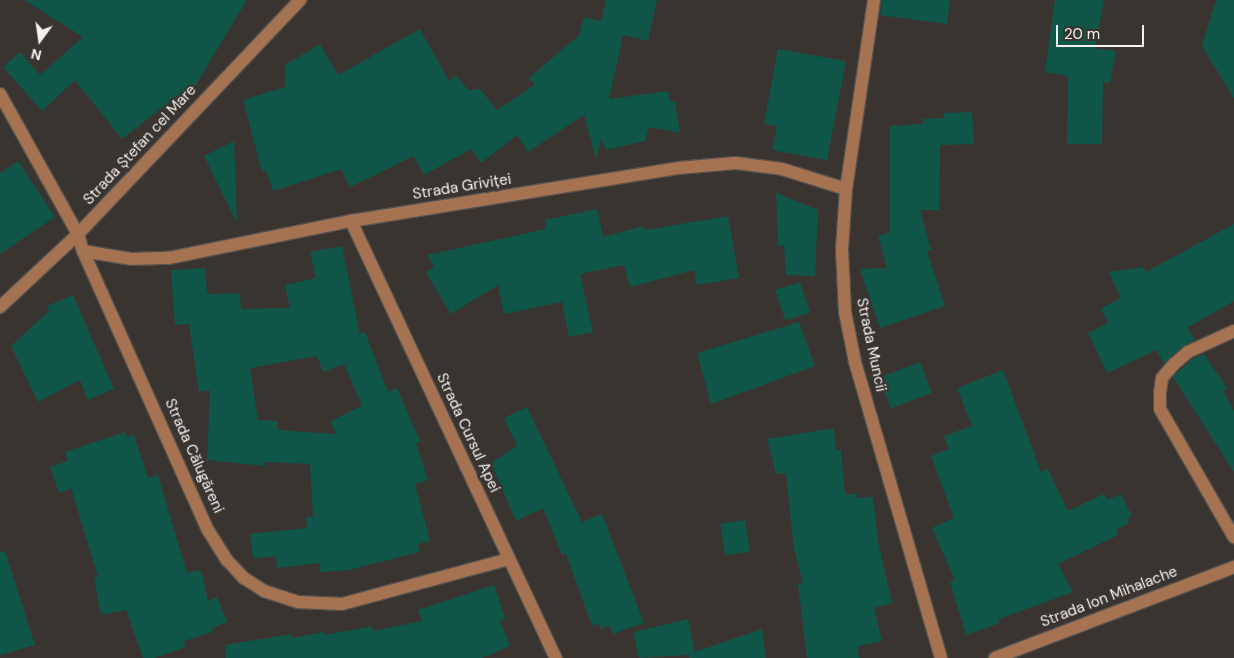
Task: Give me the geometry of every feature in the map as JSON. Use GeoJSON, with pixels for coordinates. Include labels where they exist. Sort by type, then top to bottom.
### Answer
{"type":"FeatureCollection","features":[{"type":"Feature","properties":{"kind":"street","name":"Strada Ștefan cel Mare"},"geometry":{"type":"LineString","coordinates":[[0,307],[78,234],[300,0]]}},
{"type":"Feature","properties":{"kind":"street","name":"Strada Muncii"},"geometry":{"type":"LineString","coordinates":[[874,0],[846,189],[842,250],[845,312],[858,371],[941,658]]}},
{"type":"Feature","properties":{"kind":"street","name":"Strada Călugăreni"},"geometry":{"type":"LineString","coordinates":[[0,94],[78,234],[83,251],[208,530],[227,560],[244,578],[264,591],[298,602],[342,604],[509,559]]}},
{"type":"Feature","properties":{"kind":"street","name":"Strada Griviței"},"geometry":{"type":"LineString","coordinates":[[83,251],[132,259],[169,258],[350,222],[678,168],[736,163],[782,169],[846,189]]}},
{"type":"Feature","properties":{"kind":"street","name":"Strada Cursul Apei"},"geometry":{"type":"LineString","coordinates":[[350,222],[556,658]]}},
{"type":"Feature","properties":{"kind":"street"},"geometry":{"type":"LineString","coordinates":[[1234,330],[1188,352],[1162,378],[1160,392],[1160,409],[1234,537]]}},
{"type":"Feature","properties":{"kind":"street","name":"Strada Ion Mihalache"},"geometry":{"type":"LineString","coordinates":[[995,658],[1234,566]]}},
{"type":"Feature","properties":{"kind":"building"},"geometry":{"type":"Polygon","coordinates":[[[24,0],[247,0],[186,101],[177,96],[122,139],[75,80],[42,111],[3,67],[20,52],[40,75],[83,37],[24,0]]]}},
{"type":"Feature","properties":{"kind":"building"},"geometry":{"type":"Polygon","coordinates":[[[606,0],[657,0],[648,41],[623,35],[609,99],[668,91],[670,102],[675,101],[680,133],[649,127],[645,141],[606,150],[601,138],[596,159],[584,115],[528,152],[517,135],[481,163],[471,149],[424,175],[414,156],[350,187],[341,169],[273,191],[266,170],[262,172],[243,100],[285,87],[285,65],[320,44],[338,75],[420,29],[449,81],[456,75],[468,90],[480,89],[497,110],[535,85],[529,78],[579,35],[584,17],[601,21],[606,0]]]}},
{"type":"Feature","properties":{"kind":"building"},"geometry":{"type":"Polygon","coordinates":[[[882,0],[950,0],[947,24],[880,15],[882,0]]]}},
{"type":"Feature","properties":{"kind":"building"},"geometry":{"type":"Polygon","coordinates":[[[1055,0],[1104,0],[1095,48],[1116,51],[1110,83],[1103,82],[1102,144],[1067,144],[1068,76],[1045,72],[1055,0]]]}},
{"type":"Feature","properties":{"kind":"building"},"geometry":{"type":"Polygon","coordinates":[[[1216,0],[1234,0],[1234,98],[1202,46],[1216,0]]]}},
{"type":"Feature","properties":{"kind":"building"},"geometry":{"type":"Polygon","coordinates":[[[778,49],[846,61],[827,160],[772,150],[777,126],[764,124],[778,49]]]}},
{"type":"Feature","properties":{"kind":"building"},"geometry":{"type":"Polygon","coordinates":[[[972,112],[974,144],[940,145],[939,210],[920,210],[931,250],[927,251],[945,306],[880,328],[860,269],[887,268],[878,236],[890,232],[890,126],[923,124],[923,119],[944,118],[944,113],[972,112]]]}},
{"type":"Feature","properties":{"kind":"building"},"geometry":{"type":"Polygon","coordinates":[[[234,141],[237,223],[204,156],[234,141]]]}},
{"type":"Feature","properties":{"kind":"building"},"geometry":{"type":"Polygon","coordinates":[[[18,161],[55,217],[0,254],[0,173],[18,161]]]}},
{"type":"Feature","properties":{"kind":"building"},"geometry":{"type":"Polygon","coordinates":[[[776,193],[818,210],[815,276],[786,275],[784,245],[778,246],[776,193]]]}},
{"type":"Feature","properties":{"kind":"building"},"geometry":{"type":"Polygon","coordinates":[[[597,209],[603,237],[644,226],[645,230],[728,216],[739,278],[697,285],[694,270],[630,287],[624,265],[580,274],[593,332],[569,337],[562,302],[504,314],[498,285],[451,314],[426,272],[434,267],[427,255],[546,229],[545,220],[597,209]]]}},
{"type":"Feature","properties":{"kind":"building"},"geometry":{"type":"Polygon","coordinates":[[[1234,224],[1234,301],[1187,328],[1195,340],[1183,346],[1164,363],[1156,350],[1107,373],[1088,333],[1108,323],[1101,308],[1121,298],[1109,272],[1143,267],[1146,272],[1234,224]]]}},
{"type":"Feature","properties":{"kind":"building"},"geometry":{"type":"Polygon","coordinates":[[[342,246],[360,334],[365,332],[388,392],[397,388],[420,441],[416,443],[428,480],[415,484],[430,541],[418,544],[420,552],[349,570],[320,572],[320,563],[277,568],[276,556],[253,559],[250,534],[307,528],[306,517],[313,517],[310,464],[265,462],[265,466],[207,460],[210,390],[199,392],[189,324],[175,325],[171,270],[205,268],[207,294],[240,293],[241,309],[290,308],[285,285],[316,278],[310,252],[342,246]],[[317,356],[250,368],[258,420],[278,421],[278,430],[336,434],[330,421],[362,406],[344,364],[323,372],[317,356]]]}},
{"type":"Feature","properties":{"kind":"building"},"geometry":{"type":"Polygon","coordinates":[[[800,282],[810,312],[785,320],[775,290],[800,282]]]}},
{"type":"Feature","properties":{"kind":"building"},"geometry":{"type":"Polygon","coordinates":[[[73,295],[114,389],[88,400],[80,380],[38,402],[11,346],[49,311],[47,306],[73,295]]]}},
{"type":"Feature","properties":{"kind":"building"},"geometry":{"type":"Polygon","coordinates":[[[799,322],[815,366],[711,404],[697,353],[799,322]]]}},
{"type":"Feature","properties":{"kind":"building"},"geometry":{"type":"Polygon","coordinates":[[[1204,354],[1227,388],[1223,391],[1234,411],[1234,472],[1173,377],[1192,359],[1204,354]]]}},
{"type":"Feature","properties":{"kind":"building"},"geometry":{"type":"Polygon","coordinates":[[[920,362],[932,393],[891,409],[879,378],[920,362]]]}},
{"type":"Feature","properties":{"kind":"building"},"geometry":{"type":"Polygon","coordinates":[[[1003,370],[1041,472],[1048,469],[1068,511],[1104,494],[1107,500],[1121,494],[1132,516],[1127,518],[1129,523],[1116,530],[1118,535],[1058,564],[1073,592],[999,619],[1000,623],[966,635],[950,582],[955,580],[932,528],[954,518],[931,456],[949,449],[944,436],[972,426],[957,388],[1003,370]]]}},
{"type":"Feature","properties":{"kind":"building"},"geometry":{"type":"Polygon","coordinates":[[[527,407],[582,522],[602,514],[644,623],[613,634],[609,625],[601,629],[599,623],[592,626],[566,554],[562,555],[543,508],[516,521],[491,463],[517,446],[504,418],[527,407]]]}},
{"type":"Feature","properties":{"kind":"building"},"geometry":{"type":"Polygon","coordinates":[[[834,428],[836,450],[841,450],[845,495],[857,494],[857,498],[873,497],[878,541],[892,603],[874,608],[882,641],[857,647],[859,658],[807,658],[798,584],[803,583],[794,549],[786,473],[776,474],[767,439],[834,428]]]}},
{"type":"Feature","properties":{"kind":"building"},"geometry":{"type":"Polygon","coordinates":[[[125,432],[127,437],[134,435],[148,478],[158,475],[187,573],[201,570],[208,601],[217,597],[227,622],[212,628],[213,632],[184,641],[186,647],[155,658],[143,658],[126,610],[101,615],[94,578],[98,577],[71,488],[59,493],[50,467],[68,461],[65,452],[125,432]]]}},
{"type":"Feature","properties":{"kind":"building"},"geometry":{"type":"Polygon","coordinates":[[[745,520],[750,552],[725,556],[720,524],[745,520]]]}},
{"type":"Feature","properties":{"kind":"building"},"geometry":{"type":"Polygon","coordinates":[[[5,551],[35,645],[0,655],[0,552],[5,551]]]}},
{"type":"Feature","properties":{"kind":"building"},"geometry":{"type":"Polygon","coordinates":[[[494,585],[505,619],[500,621],[510,646],[482,658],[226,658],[225,645],[291,634],[292,638],[325,632],[325,635],[372,626],[373,631],[422,621],[418,610],[494,585]]]}},
{"type":"Feature","properties":{"kind":"building"},"geometry":{"type":"Polygon","coordinates":[[[688,619],[695,652],[762,629],[766,658],[689,658],[689,655],[639,658],[633,632],[688,619]]]}}]}
